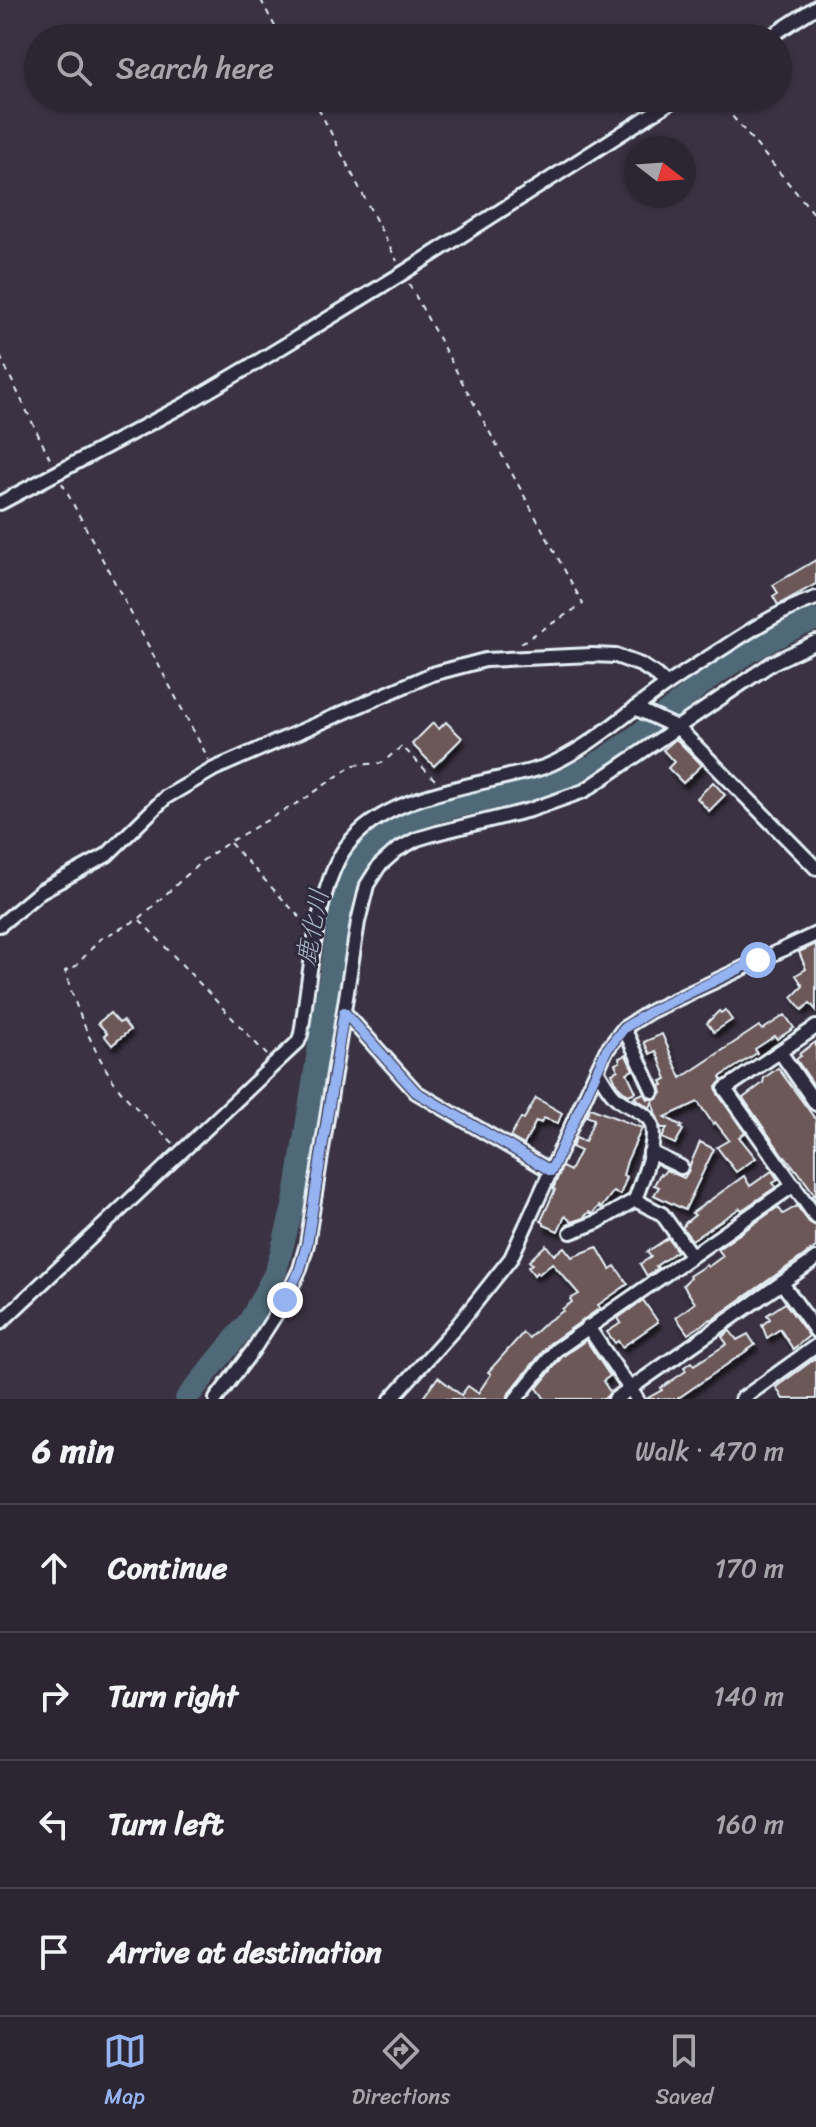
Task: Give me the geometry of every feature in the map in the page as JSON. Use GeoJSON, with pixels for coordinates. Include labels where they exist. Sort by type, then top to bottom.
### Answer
{"type":"FeatureCollection","features":[{"type":"Feature","properties":{"kind":"street"},"geometry":{"type":"LineString","coordinates":[[790,24],[816,7]]}},
{"type":"Feature","properties":{"kind":"street"},"geometry":{"type":"LineString","coordinates":[[0,503],[186,404],[264,358],[655,112]]}},
{"type":"Feature","properties":{"kind":"street"},"geometry":{"type":"LineString","coordinates":[[0,1323],[293,1049],[301,1034],[316,936],[332,873],[346,847],[369,824],[395,808],[446,791],[542,768],[587,746],[666,684],[769,619],[816,598]]}},
{"type":"Feature","properties":{"kind":"street"},"geometry":{"type":"LineString","coordinates":[[216,1399],[253,1350],[285,1300],[300,1269],[312,1218],[363,897],[379,866],[397,850],[417,839],[530,810],[584,791],[731,689],[772,663],[816,642]]}},
{"type":"Feature","properties":{"kind":"street"},"geometry":{"type":"LineString","coordinates":[[0,925],[41,891],[107,855],[166,797],[214,769],[432,674],[485,660],[616,656],[641,665],[666,684]]}},
{"type":"Feature","properties":{"kind":"street"},"geometry":{"type":"LineString","coordinates":[[638,709],[678,728],[816,868]]}},
{"type":"Feature","properties":{"kind":"street"},"geometry":{"type":"LineString","coordinates":[[391,1399],[457,1326],[511,1258],[606,1051],[624,1028],[651,1011],[816,934]]}},
{"type":"Feature","properties":{"kind":"street"},"geometry":{"type":"LineString","coordinates":[[344,1012],[416,1092],[551,1171]]}},
{"type":"Feature","properties":{"kind":"street"},"geometry":{"type":"LineString","coordinates":[[816,1027],[725,1089],[816,1217]]}},
{"type":"Feature","properties":{"kind":"street"},"geometry":{"type":"LineString","coordinates":[[624,1028],[653,1091]]}},
{"type":"Feature","properties":{"kind":"street"},"geometry":{"type":"LineString","coordinates":[[780,1052],[816,1104]]}},
{"type":"Feature","properties":{"kind":"street"},"geometry":{"type":"LineString","coordinates":[[571,1232],[597,1222],[635,1200],[650,1152],[651,1122],[615,1097],[597,1070]]}},
{"type":"Feature","properties":{"kind":"street"},"geometry":{"type":"LineString","coordinates":[[650,1152],[681,1167]]}},
{"type":"Feature","properties":{"kind":"street"},"geometry":{"type":"LineString","coordinates":[[516,1399],[556,1350],[794,1185]]}},
{"type":"Feature","properties":{"kind":"street"},"geometry":{"type":"LineString","coordinates":[[635,1200],[662,1214],[691,1255]]}},
{"type":"Feature","properties":{"kind":"street"},"geometry":{"type":"LineString","coordinates":[[615,1399],[634,1394],[816,1259]]}},
{"type":"Feature","properties":{"kind":"street"},"geometry":{"type":"LineString","coordinates":[[782,1283],[816,1331]]}},
{"type":"Feature","properties":{"kind":"street"},"geometry":{"type":"LineString","coordinates":[[588,1327],[634,1394]]}},
{"type":"Feature","properties":{"kind":"street"},"geometry":{"type":"LineString","coordinates":[[742,1399],[816,1346]]}},
{"type":"Feature","properties":{"kind":"path"},"geometry":{"type":"LineString","coordinates":[[261,0],[274,24]]}},
{"type":"Feature","properties":{"kind":"path"},"geometry":{"type":"LineString","coordinates":[[320,112],[403,273],[583,604],[521,643],[512,658]]}},
{"type":"Feature","properties":{"kind":"path"},"geometry":{"type":"LineString","coordinates":[[729,112],[816,216]]}},
{"type":"Feature","properties":{"kind":"path"},"geometry":{"type":"LineString","coordinates":[[0,356],[56,472],[214,769]]}},
{"type":"Feature","properties":{"kind":"path"},"geometry":{"type":"LineString","coordinates":[[182,1152],[111,1078],[75,1007],[65,971],[76,966],[100,939],[139,919],[202,861],[306,798],[353,765],[382,763],[402,746],[446,791]]}},
{"type":"Feature","properties":{"kind":"path"},"geometry":{"type":"LineString","coordinates":[[229,842],[316,936]]}},
{"type":"Feature","properties":{"kind":"path"},"geometry":{"type":"LineString","coordinates":[[139,919],[276,1065]]}},
{"type":"Feature","properties":{"kind":"building"},"geometry":{"type":"Polygon","coordinates":[[[816,560],[816,584],[778,605],[773,596],[778,593],[773,585],[816,560]]]}},
{"type":"Feature","properties":{"kind":"building"},"geometry":{"type":"Polygon","coordinates":[[[446,722],[462,738],[434,766],[412,744],[433,723],[439,729],[446,722]]]}},
{"type":"Feature","properties":{"kind":"building"},"geometry":{"type":"Polygon","coordinates":[[[676,739],[702,765],[683,783],[668,768],[674,762],[663,750],[676,739]]]}},
{"type":"Feature","properties":{"kind":"building"},"geometry":{"type":"Polygon","coordinates":[[[713,782],[725,795],[709,811],[697,798],[713,782]]]}},
{"type":"Feature","properties":{"kind":"building"},"geometry":{"type":"Polygon","coordinates":[[[816,944],[816,1010],[810,1003],[802,1010],[792,997],[803,986],[796,975],[806,969],[799,952],[816,944]]]}},
{"type":"Feature","properties":{"kind":"building"},"geometry":{"type":"Polygon","coordinates":[[[725,1010],[732,1020],[714,1032],[707,1023],[719,1011],[725,1010]]]}},
{"type":"Feature","properties":{"kind":"building"},"geometry":{"type":"Polygon","coordinates":[[[110,1013],[130,1030],[112,1045],[98,1023],[110,1013]]]}},
{"type":"Feature","properties":{"kind":"building"},"geometry":{"type":"Polygon","coordinates":[[[785,1015],[794,1028],[755,1049],[757,1053],[720,1077],[722,1080],[716,1087],[745,1133],[739,1137],[756,1158],[736,1172],[717,1147],[729,1140],[698,1102],[665,1117],[682,1126],[675,1144],[662,1138],[667,1128],[661,1128],[653,1100],[650,1108],[634,1097],[644,1093],[648,1099],[657,1099],[662,1093],[661,1081],[667,1079],[656,1051],[650,1054],[644,1042],[662,1034],[681,1078],[759,1026],[762,1030],[785,1015]]]}},
{"type":"Feature","properties":{"kind":"building"},"geometry":{"type":"Polygon","coordinates":[[[816,1042],[816,1088],[796,1059],[816,1042]]]}},
{"type":"Feature","properties":{"kind":"building"},"geometry":{"type":"Polygon","coordinates":[[[626,1055],[633,1070],[627,1073],[636,1092],[628,1095],[617,1085],[612,1073],[618,1070],[615,1064],[620,1062],[619,1058],[626,1055]]]}},
{"type":"Feature","properties":{"kind":"building"},"geometry":{"type":"Polygon","coordinates":[[[778,1068],[816,1120],[816,1201],[812,1196],[815,1195],[743,1098],[778,1068]]]}},
{"type":"Feature","properties":{"kind":"building"},"geometry":{"type":"Polygon","coordinates":[[[536,1098],[562,1113],[558,1123],[543,1118],[541,1123],[536,1121],[524,1145],[510,1137],[536,1098]]]}},
{"type":"Feature","properties":{"kind":"building"},"geometry":{"type":"Polygon","coordinates":[[[590,1108],[642,1128],[627,1161],[623,1175],[627,1177],[620,1195],[613,1192],[601,1208],[599,1206],[583,1218],[572,1222],[565,1216],[558,1231],[541,1221],[562,1167],[570,1171],[580,1151],[572,1147],[576,1138],[585,1142],[594,1119],[586,1116],[590,1108]]]}},
{"type":"Feature","properties":{"kind":"building"},"geometry":{"type":"Polygon","coordinates":[[[700,1142],[714,1149],[685,1210],[654,1195],[659,1187],[654,1185],[666,1170],[684,1178],[700,1142]]]}},
{"type":"Feature","properties":{"kind":"building"},"geometry":{"type":"Polygon","coordinates":[[[772,1171],[778,1180],[773,1183],[776,1187],[742,1210],[740,1208],[692,1240],[682,1227],[695,1215],[692,1213],[744,1176],[750,1186],[772,1171]]]}},
{"type":"Feature","properties":{"kind":"building"},"geometry":{"type":"Polygon","coordinates":[[[797,1206],[816,1226],[816,1247],[688,1334],[676,1317],[695,1303],[683,1285],[689,1276],[723,1256],[718,1249],[778,1207],[783,1214],[797,1206]]]}},
{"type":"Feature","properties":{"kind":"building"},"geometry":{"type":"Polygon","coordinates":[[[668,1238],[677,1251],[647,1276],[640,1264],[651,1257],[647,1252],[668,1238]]]}},
{"type":"Feature","properties":{"kind":"building"},"geometry":{"type":"Polygon","coordinates":[[[546,1245],[554,1255],[564,1247],[572,1257],[597,1247],[610,1269],[615,1266],[628,1284],[549,1344],[507,1399],[422,1399],[438,1377],[461,1395],[468,1386],[478,1393],[491,1374],[488,1372],[523,1333],[529,1338],[579,1294],[552,1263],[534,1275],[528,1267],[532,1264],[529,1261],[546,1245]]]}},
{"type":"Feature","properties":{"kind":"building"},"geometry":{"type":"Polygon","coordinates":[[[643,1300],[658,1322],[622,1347],[607,1332],[621,1323],[618,1318],[643,1300]]]}},
{"type":"Feature","properties":{"kind":"building"},"geometry":{"type":"Polygon","coordinates":[[[785,1303],[809,1336],[793,1349],[780,1329],[767,1338],[762,1325],[770,1319],[767,1315],[785,1303]]]}},
{"type":"Feature","properties":{"kind":"building"},"geometry":{"type":"Polygon","coordinates":[[[730,1331],[737,1340],[748,1334],[755,1345],[677,1399],[646,1399],[686,1371],[684,1367],[692,1362],[694,1365],[727,1344],[722,1337],[730,1331]]]}},
{"type":"Feature","properties":{"kind":"building"},"geometry":{"type":"Polygon","coordinates":[[[586,1340],[610,1376],[603,1381],[610,1392],[604,1399],[545,1399],[537,1388],[562,1357],[586,1340]]]}},
{"type":"Feature","properties":{"kind":"building"},"geometry":{"type":"Polygon","coordinates":[[[816,1358],[816,1399],[783,1399],[776,1387],[816,1358]]]}},
{"type":"Feature","properties":{"kind":"waterway","name":"鹿化川"},"geometry":{"type":"LineString","coordinates":[[186,1399],[250,1320],[276,1271],[294,1203],[343,895],[366,852],[385,835],[418,818],[543,786],[592,766],[730,665],[791,629],[816,620]]}},
{"type":"Feature","properties":{"kind":"route"},"geometry":{"type":"LineString","coordinates":[[285,1300],[300,1269],[307,1244],[344,1012],[416,1092],[551,1171],[606,1051],[624,1028],[651,1011],[758,960]]}}]}
